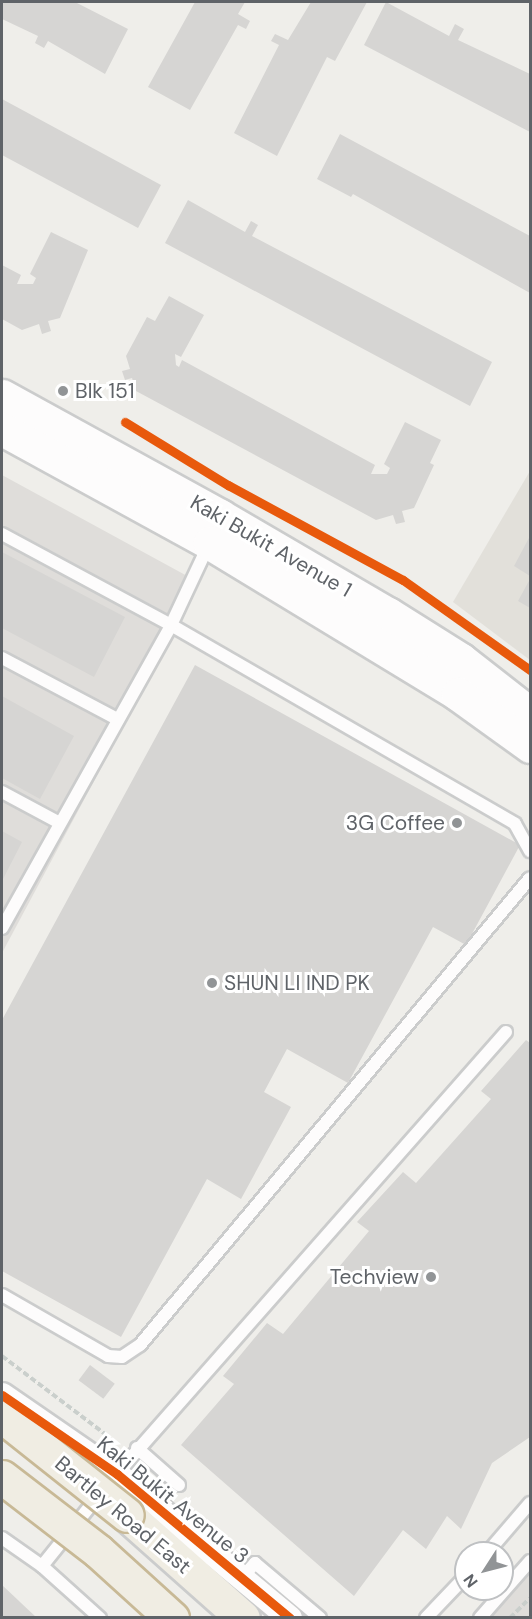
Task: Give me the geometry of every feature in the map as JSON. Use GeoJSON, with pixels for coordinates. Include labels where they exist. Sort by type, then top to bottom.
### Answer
{"type":"FeatureCollection","features":[{"type":"Feature","properties":{"kind":"highway","name":"Bartley Road East"},"geometry":{"type":"LineString","coordinates":[[2,1416],[127,1515],[243,1617]]}},
{"type":"Feature","properties":{"kind":"highway","name":"Bartley Road East"},"geometry":{"type":"LineString","coordinates":[[2,1477],[98,1551],[172,1617]]}},
{"type":"Feature","properties":{"kind":"main road","name":"Kaki Bukit Avenue 1"},"geometry":{"type":"LineString","coordinates":[[2,396],[220,516],[388,614],[461,660],[531,714]]}},
{"type":"Feature","properties":{"kind":"main road","name":"Kaki Bukit Avenue 1"},"geometry":{"type":"LineString","coordinates":[[2,429],[210,543],[459,694],[531,746]]}},
{"type":"Feature","properties":{"kind":"street","name":"Kaki Bukit Avenue 3"},"geometry":{"type":"LineString","coordinates":[[2,1395],[117,1474],[290,1617]]}},
{"type":"Feature","properties":{"kind":"street"},"geometry":{"type":"LineString","coordinates":[[2,1462],[192,1617]]}},
{"type":"Feature","properties":{"kind":"lane"},"geometry":{"type":"LineString","coordinates":[[2,534],[171,624],[515,824],[531,851]]}},
{"type":"Feature","properties":{"kind":"lane"},"geometry":{"type":"LineString","coordinates":[[3,920],[171,624],[210,543]]}},
{"type":"Feature","properties":{"kind":"lane"},"geometry":{"type":"LineString","coordinates":[[2,658],[117,719]]}},
{"type":"Feature","properties":{"kind":"lane"},"geometry":{"type":"LineString","coordinates":[[2,792],[58,822]]}},
{"type":"Feature","properties":{"kind":"lane"},"geometry":{"type":"LineString","coordinates":[[2,1295],[108,1356],[122,1357],[140,1345],[531,879]]}},
{"type":"Feature","properties":{"kind":"lane"},"geometry":{"type":"LineString","coordinates":[[42,1566],[137,1448],[506,1032]]}},
{"type":"Feature","properties":{"kind":"lane"},"geometry":{"type":"LineString","coordinates":[[137,1448],[179,1485]]}},
{"type":"Feature","properties":{"kind":"lane"},"geometry":{"type":"LineString","coordinates":[[498,1541],[531,1503]]}},
{"type":"Feature","properties":{"kind":"lane"},"geometry":{"type":"LineString","coordinates":[[2,1538],[42,1566],[100,1617]]}},
{"type":"Feature","properties":{"kind":"lane"},"geometry":{"type":"LineString","coordinates":[[242,1578],[255,1563],[320,1617]]}},
{"type":"Feature","properties":{"kind":"lane"},"geometry":{"type":"LineString","coordinates":[[480,1617],[529,1566]]}},
{"type":"Feature","properties":{"kind":"lane"},"geometry":{"type":"LineString","coordinates":[[426,1617],[454,1588]]}},
{"type":"Feature","properties":{"kind":"path"},"geometry":{"type":"LineString","coordinates":[[510,1617],[531,1598]]}},
{"type":"Feature","properties":{"kind":"shaded area"},"geometry":{"type":"Polygon","coordinates":[[[530,471],[530,660],[453,602],[530,471]]]}},
{"type":"Feature","properties":{"kind":"shaded area"},"geometry":{"type":"Polygon","coordinates":[[[2,475],[200,583],[2,953],[2,475]]]}},
{"type":"Feature","properties":{"kind":"shaded area"},"geometry":{"type":"Polygon","coordinates":[[[530,1569],[530,1617],[492,1617],[505,1601],[514,1601],[514,1589],[530,1569]]]}},
{"type":"Feature","properties":{"kind":"building"},"geometry":{"type":"Polygon","coordinates":[[[2,2],[75,2],[128,29],[105,74],[48,41],[44,48],[35,43],[38,36],[2,19],[2,2]]]}},
{"type":"Feature","properties":{"kind":"building"},"geometry":{"type":"Polygon","coordinates":[[[195,2],[245,2],[238,14],[250,21],[246,29],[238,25],[190,110],[148,87],[195,2]]]}},
{"type":"Feature","properties":{"kind":"building"},"geometry":{"type":"Polygon","coordinates":[[[311,2],[367,2],[335,61],[327,57],[277,156],[234,133],[279,45],[271,41],[275,34],[288,40],[311,2]]]}},
{"type":"Feature","properties":{"kind":"building"},"geometry":{"type":"Polygon","coordinates":[[[386,2],[449,36],[455,24],[464,29],[458,40],[530,74],[530,132],[364,45],[386,2]]]}},
{"type":"Feature","properties":{"kind":"building"},"geometry":{"type":"Polygon","coordinates":[[[2,99],[161,185],[138,228],[2,155],[2,99]]]}},
{"type":"Feature","properties":{"kind":"building"},"geometry":{"type":"Polygon","coordinates":[[[340,134],[530,236],[530,293],[353,194],[351,197],[317,179],[340,134]]]}},
{"type":"Feature","properties":{"kind":"building"},"geometry":{"type":"Polygon","coordinates":[[[188,200],[245,232],[251,221],[258,225],[252,236],[492,362],[470,406],[165,243],[188,200]]]}},
{"type":"Feature","properties":{"kind":"building"},"geometry":{"type":"Polygon","coordinates":[[[51,232],[88,250],[60,318],[48,321],[51,331],[42,334],[39,324],[22,330],[2,319],[2,265],[21,275],[17,284],[33,284],[36,278],[30,274],[51,232]]]}},
{"type":"Feature","properties":{"kind":"building"},"geometry":{"type":"Polygon","coordinates":[[[169,296],[204,315],[181,357],[175,354],[176,365],[179,367],[182,360],[375,465],[371,474],[387,474],[390,468],[384,464],[405,422],[441,440],[430,463],[434,465],[414,508],[402,511],[405,522],[396,524],[393,515],[376,520],[136,391],[132,378],[125,380],[122,371],[130,369],[126,356],[147,317],[155,321],[169,296]]]}},
{"type":"Feature","properties":{"kind":"building"},"geometry":{"type":"Polygon","coordinates":[[[530,536],[530,576],[514,566],[530,536]]]}},
{"type":"Feature","properties":{"kind":"building"},"geometry":{"type":"Polygon","coordinates":[[[2,552],[125,617],[94,677],[2,628],[2,552]]]}},
{"type":"Feature","properties":{"kind":"building"},"geometry":{"type":"Polygon","coordinates":[[[530,579],[530,608],[518,601],[530,579]]]}},
{"type":"Feature","properties":{"kind":"building","name":"SHUN LI IND PK"},"geometry":{"type":"Polygon","coordinates":[[[195,665],[520,845],[466,945],[433,927],[348,1083],[287,1049],[264,1092],[291,1107],[241,1199],[207,1179],[121,1337],[2,1271],[2,1020],[195,665]]]}},
{"type":"Feature","properties":{"kind":"building"},"geometry":{"type":"Polygon","coordinates":[[[2,696],[74,736],[40,799],[2,778],[2,696]]]}},
{"type":"Feature","properties":{"kind":"building"},"geometry":{"type":"Polygon","coordinates":[[[2,831],[22,842],[2,881],[2,831]]]}},
{"type":"Feature","properties":{"kind":"building","name":"Techview"},"geometry":{"type":"Polygon","coordinates":[[[526,1040],[530,1043],[530,1437],[492,1463],[461,1529],[447,1516],[426,1549],[403,1530],[354,1596],[181,1445],[234,1384],[223,1376],[267,1323],[283,1334],[369,1231],[357,1222],[403,1172],[416,1183],[491,1099],[481,1091],[526,1040]]]}},
{"type":"Feature","properties":{"kind":"building"},"geometry":{"type":"Polygon","coordinates":[[[90,1365],[115,1384],[103,1399],[79,1380],[90,1365]]]}},
{"type":"Feature","properties":{"kind":"building"},"geometry":{"type":"Polygon","coordinates":[[[2,1585],[37,1618],[2,1618],[2,1585]]]}},
{"type":"Feature","properties":{"kind":"cycle path"},"geometry":{"type":"LineString","coordinates":[[125,422],[228,485],[403,580],[530,670]]}},
{"type":"Feature","properties":{"kind":"cycle path"},"geometry":{"type":"LineString","coordinates":[[2,1395],[117,1474],[290,1618]]}},
{"type":"Feature","properties":{"kind":"place","name":"Blk 151"},"geometry":{"type":"Point","coordinates":[63,391]}},
{"type":"Feature","properties":{"kind":"place","name":"3G Coffee"},"geometry":{"type":"Point","coordinates":[457,823]}},
{"type":"Feature","properties":{"kind":"place","name":"SHUN LI IND PK"},"geometry":{"type":"Point","coordinates":[212,983]}},
{"type":"Feature","properties":{"kind":"place","name":"Techview"},"geometry":{"type":"Point","coordinates":[431,1277]}}]}
